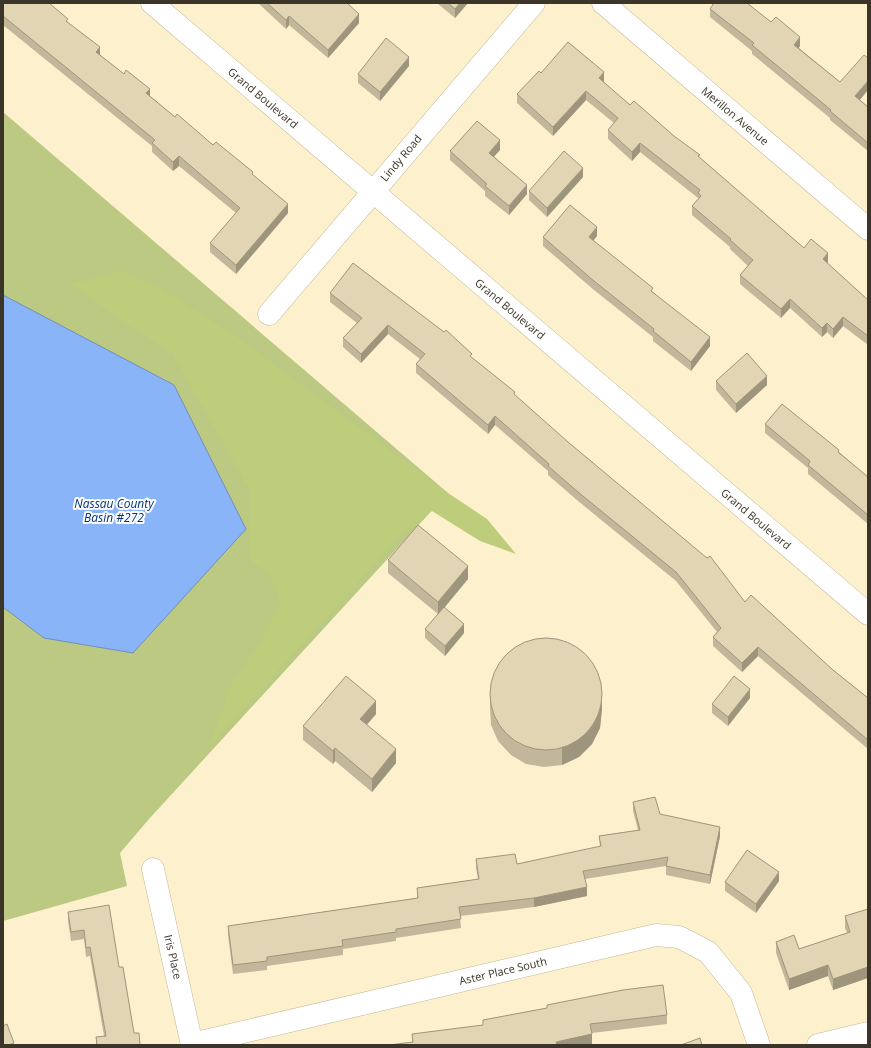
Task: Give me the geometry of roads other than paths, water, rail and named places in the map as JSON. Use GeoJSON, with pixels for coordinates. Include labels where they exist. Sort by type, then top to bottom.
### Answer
{"type":"FeatureCollection","features":[{"type":"Feature","properties":{"kind":"street","name":"Grand Boulevard"},"geometry":{"type":"LineString","coordinates":[[152,3],[868,614]]}},
{"type":"Feature","properties":{"kind":"street","name":"Lindy Road"},"geometry":{"type":"LineString","coordinates":[[269,314],[534,3]]}},
{"type":"Feature","properties":{"kind":"street","name":"Merillon Avenue"},"geometry":{"type":"LineString","coordinates":[[603,3],[868,229]]}},
{"type":"Feature","properties":{"kind":"street","name":"Iris Place"},"geometry":{"type":"LineString","coordinates":[[153,869],[192,1044]]}},
{"type":"Feature","properties":{"kind":"street","name":"Aster Place South"},"geometry":{"type":"LineString","coordinates":[[192,1044],[656,934],[679,937],[708,952],[741,993],[759,1045]]}},
{"type":"Feature","properties":{"kind":"street"},"geometry":{"type":"LineString","coordinates":[[818,1045],[868,1033]]}},
{"type":"Feature","properties":{"kind":"water","name":"Nassau County Basin #272"},"geometry":{"type":"Polygon","coordinates":[[[3,295],[174,385],[246,529],[133,653],[44,638],[3,607],[3,295]]]}}]}
